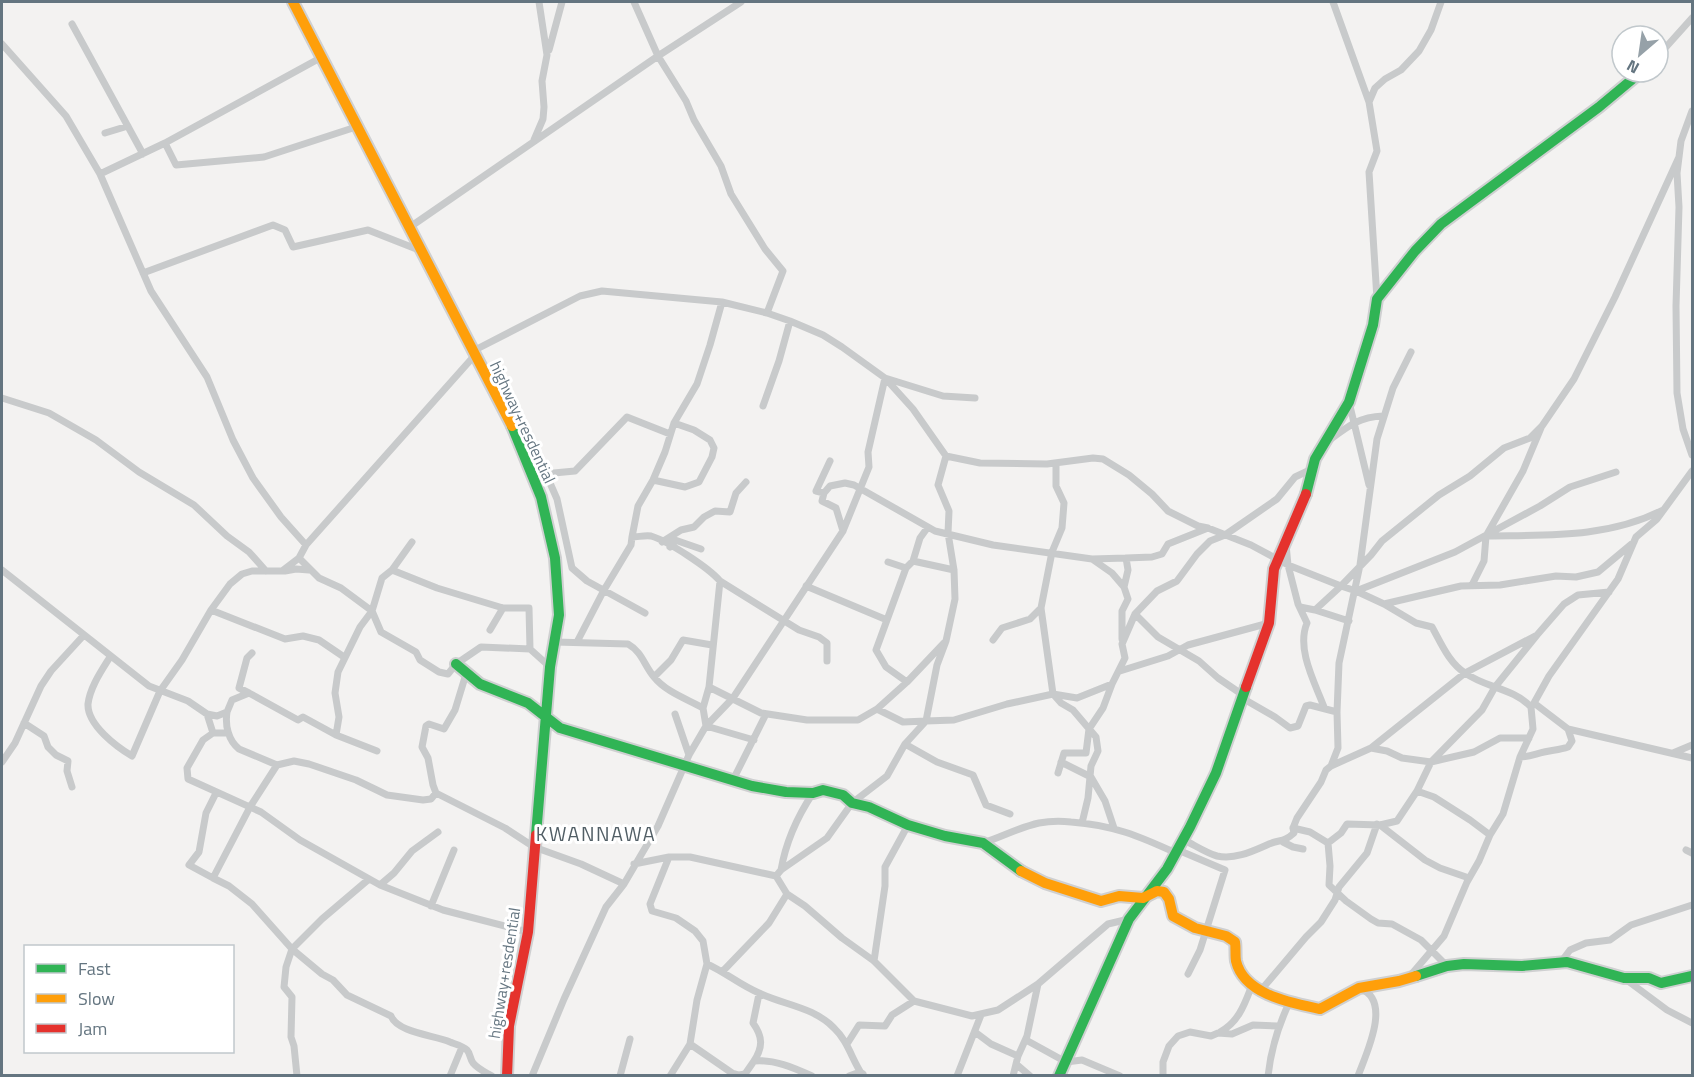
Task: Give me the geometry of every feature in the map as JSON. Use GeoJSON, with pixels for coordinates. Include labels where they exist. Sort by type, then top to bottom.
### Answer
{"type":"FeatureCollection","features":[{"type":"Feature","properties":{"kind":"main road","name":"highway+resdential"},"geometry":{"type":"LineString","coordinates":[[293,2],[410,227],[419,250],[538,475],[555,558],[559,615],[550,667],[545,717],[528,932],[509,1026],[507,1076]]}},
{"type":"Feature","properties":{"kind":"main road"},"geometry":{"type":"LineString","coordinates":[[1059,1076],[1128,919],[1160,879],[1210,786],[1269,623],[1274,569],[1283,562],[1286,542],[1304,500],[1315,459],[1349,402],[1373,325],[1377,299],[1415,251],[1441,224],[1627,84]]}},
{"type":"Feature","properties":{"kind":"main road"},"geometry":{"type":"LineString","coordinates":[[456,664],[480,684],[528,703],[560,728],[687,760],[733,780],[786,792],[813,793],[823,790],[843,795],[852,803],[869,807],[908,825],[952,838],[983,843],[1022,872],[1045,883],[1101,901],[1110,901],[1118,896],[1144,898],[1157,891],[1163,891],[1167,894],[1172,906],[1173,916],[1205,931],[1226,936],[1235,942],[1239,969],[1257,987],[1275,997],[1320,1009],[1359,988],[1447,966],[1464,964],[1522,966],[1567,962],[1624,978],[1649,978],[1661,982],[1692,976]]}},
{"type":"Feature","properties":{"kind":"street"},"geometry":{"type":"LineString","coordinates":[[539,2],[547,55]]}},
{"type":"Feature","properties":{"kind":"street"},"geometry":{"type":"LineString","coordinates":[[533,142],[543,119],[542,81],[562,2]]}},
{"type":"Feature","properties":{"kind":"street"},"geometry":{"type":"LineString","coordinates":[[634,2],[658,56],[686,100],[694,120],[721,166],[731,194],[765,249],[783,271],[768,313]]}},
{"type":"Feature","properties":{"kind":"street"},"geometry":{"type":"LineString","coordinates":[[410,227],[658,56],[741,2]]}},
{"type":"Feature","properties":{"kind":"street"},"geometry":{"type":"LineString","coordinates":[[1333,2],[1369,102],[1377,151],[1370,172],[1377,299]]}},
{"type":"Feature","properties":{"kind":"street"},"geometry":{"type":"LineString","coordinates":[[1369,102],[1376,88],[1385,79],[1401,70],[1419,51],[1431,30],[1441,2]]}},
{"type":"Feature","properties":{"kind":"street"},"geometry":{"type":"LineString","coordinates":[[1670,43],[1692,18]]}},
{"type":"Feature","properties":{"kind":"street"},"geometry":{"type":"LineString","coordinates":[[72,24],[143,154]]}},
{"type":"Feature","properties":{"kind":"street"},"geometry":{"type":"LineString","coordinates":[[2,44],[66,116],[100,174],[151,291],[207,376],[232,440],[253,478],[281,517],[306,545]]}},
{"type":"Feature","properties":{"kind":"street"},"geometry":{"type":"LineString","coordinates":[[100,174],[165,143],[322,57]]}},
{"type":"Feature","properties":{"kind":"street"},"geometry":{"type":"LineString","coordinates":[[1692,111],[1681,141],[1677,173],[1679,207],[1676,266],[1677,393],[1683,429],[1692,455]]}},
{"type":"Feature","properties":{"kind":"street"},"geometry":{"type":"LineString","coordinates":[[105,133],[128,126]]}},
{"type":"Feature","properties":{"kind":"street"},"geometry":{"type":"LineString","coordinates":[[165,143],[176,165],[264,157],[358,126]]}},
{"type":"Feature","properties":{"kind":"street"},"geometry":{"type":"LineString","coordinates":[[1315,610],[1341,586],[1382,541],[1439,495],[1470,476],[1504,448],[1530,438],[1542,426],[1574,379],[1615,297],[1679,157]]}},
{"type":"Feature","properties":{"kind":"street"},"geometry":{"type":"LineString","coordinates":[[143,273],[273,225],[285,230],[293,247],[368,230],[419,250]]}},
{"type":"Feature","properties":{"kind":"street"},"geometry":{"type":"LineString","coordinates":[[282,571],[299,558],[306,545],[474,353],[580,296],[602,291],[722,303],[768,313],[823,335],[885,378],[913,409],[946,456],[980,463],[1056,464],[1093,458],[1103,459],[1129,475],[1168,511],[1198,526],[1208,528],[1283,562],[1356,591],[1416,623],[1432,627],[1452,661],[1465,673],[1514,693],[1568,729],[1692,758]]}},
{"type":"Feature","properties":{"kind":"street"},"geometry":{"type":"LineString","coordinates":[[577,642],[604,590],[631,546],[638,506],[653,480],[674,423],[697,384],[722,303]]}},
{"type":"Feature","properties":{"kind":"street"},"geometry":{"type":"LineString","coordinates":[[763,406],[790,321]]}},
{"type":"Feature","properties":{"kind":"street"},"geometry":{"type":"LineString","coordinates":[[1331,766],[1338,748],[1339,663],[1356,591],[1377,439],[1393,388],[1411,352]]}},
{"type":"Feature","properties":{"kind":"street"},"geometry":{"type":"LineString","coordinates":[[885,378],[944,396],[975,399]]}},
{"type":"Feature","properties":{"kind":"street"},"geometry":{"type":"LineString","coordinates":[[532,1076],[606,907],[624,884],[658,826],[687,760],[706,726],[733,698],[843,531],[870,466],[868,452],[885,378]]}},
{"type":"Feature","properties":{"kind":"street"},"geometry":{"type":"LineString","coordinates":[[2,398],[49,413],[96,440],[139,472],[194,505],[227,536],[249,552],[266,571]]}},
{"type":"Feature","properties":{"kind":"street"},"geometry":{"type":"LineString","coordinates":[[1349,402],[1370,489]]}},
{"type":"Feature","properties":{"kind":"street"},"geometry":{"type":"LineString","coordinates":[[1326,442],[1353,423],[1368,417],[1383,416]]}},
{"type":"Feature","properties":{"kind":"street"},"geometry":{"type":"LineString","coordinates":[[538,475],[575,471],[627,417],[670,434]]}},
{"type":"Feature","properties":{"kind":"street"},"geometry":{"type":"LineString","coordinates":[[653,480],[685,487],[699,482],[712,457],[714,448],[710,440],[694,430],[674,423]]}},
{"type":"Feature","properties":{"kind":"street"},"geometry":{"type":"LineString","coordinates":[[1472,585],[1484,561],[1486,536],[1523,471],[1542,426]]}},
{"type":"Feature","properties":{"kind":"street"},"geometry":{"type":"LineString","coordinates":[[634,864],[669,857],[690,857],[778,873],[827,838],[852,803],[887,776],[905,744],[926,721],[937,665],[946,641],[955,599],[954,570],[948,533],[950,511],[938,485],[946,456]]}},
{"type":"Feature","properties":{"kind":"street"},"geometry":{"type":"LineString","coordinates":[[824,493],[816,491],[830,461]]}},
{"type":"Feature","properties":{"kind":"street"},"geometry":{"type":"LineString","coordinates":[[1056,464],[1056,486],[1065,503],[1062,528],[1052,552],[1041,608],[1053,694],[1061,703],[1073,710],[1096,737],[1098,750],[1091,766],[1082,823]]}},
{"type":"Feature","properties":{"kind":"street"},"geometry":{"type":"LineString","coordinates":[[1122,644],[1135,614],[1157,591],[1177,581],[1210,541],[1225,535],[1277,499],[1295,477],[1312,469]]}},
{"type":"Feature","properties":{"kind":"street"},"geometry":{"type":"LineString","coordinates":[[1409,977],[1444,936],[1469,878],[1503,814],[1520,757],[1533,729],[1532,705],[1549,676],[1625,568],[1636,537],[1657,519],[1692,471]]}},
{"type":"Feature","properties":{"kind":"street"},"geometry":{"type":"LineString","coordinates":[[1356,591],[1455,552],[1570,487],[1616,472]]}},
{"type":"Feature","properties":{"kind":"street"},"geometry":{"type":"LineString","coordinates":[[538,475],[550,483],[557,499],[572,568],[587,581],[645,613]]}},
{"type":"Feature","properties":{"kind":"street"},"geometry":{"type":"LineString","coordinates":[[662,542],[681,530],[694,527],[704,517],[715,511],[730,512],[736,493],[746,482]]}},
{"type":"Feature","properties":{"kind":"street"},"geometry":{"type":"LineString","coordinates":[[843,531],[836,508],[822,501],[824,493],[830,486],[845,483],[935,531],[993,545],[1092,559],[1152,557],[1162,554],[1168,544],[1208,528]]}},
{"type":"Feature","properties":{"kind":"street"},"geometry":{"type":"LineString","coordinates":[[1486,536],[1568,535],[1603,531],[1665,509]]}},
{"type":"Feature","properties":{"kind":"street"},"geometry":{"type":"LineString","coordinates":[[907,682],[886,667],[876,650],[906,568],[914,561],[920,538],[928,527]]}},
{"type":"Feature","properties":{"kind":"street"},"geometry":{"type":"LineString","coordinates":[[632,537],[648,536],[662,542],[697,562],[715,575],[720,582],[799,630],[819,637],[827,643],[827,661]]}},
{"type":"Feature","properties":{"kind":"street"},"geometry":{"type":"LineString","coordinates":[[670,547],[675,540],[701,549]]}},
{"type":"Feature","properties":{"kind":"street"},"geometry":{"type":"LineString","coordinates":[[336,735],[339,717],[335,693],[338,672],[360,627],[372,610],[382,578],[392,570],[412,542]]}},
{"type":"Feature","properties":{"kind":"street"},"geometry":{"type":"LineString","coordinates":[[1384,604],[1425,593],[1472,585],[1500,585],[1531,579],[1576,577],[1598,572],[1634,542]]}},
{"type":"Feature","properties":{"kind":"street"},"geometry":{"type":"LineString","coordinates":[[299,558],[309,570],[326,582],[341,588],[372,610],[381,632],[416,652],[420,660],[439,672],[448,674],[456,664],[481,647],[530,649],[550,667]]}},
{"type":"Feature","properties":{"kind":"street"},"geometry":{"type":"LineString","coordinates":[[1124,587],[1128,570],[1126,558]]}},
{"type":"Feature","properties":{"kind":"street"},"geometry":{"type":"LineString","coordinates":[[1058,773],[1064,753],[1086,753],[1089,729],[1103,708],[1125,658],[1122,644],[1122,611],[1128,599],[1124,587],[1112,573],[1092,559]]}},
{"type":"Feature","properties":{"kind":"street"},"geometry":{"type":"LineString","coordinates":[[914,561],[954,570]]}},
{"type":"Feature","properties":{"kind":"street"},"geometry":{"type":"LineString","coordinates":[[888,562],[906,568]]}},
{"type":"Feature","properties":{"kind":"street"},"geometry":{"type":"LineString","coordinates":[[1283,562],[1307,623],[1302,640],[1324,707]]}},
{"type":"Feature","properties":{"kind":"street"},"geometry":{"type":"LineString","coordinates":[[2,570],[143,682],[188,701],[207,714],[217,716],[227,712]]}},
{"type":"Feature","properties":{"kind":"street"},"geometry":{"type":"LineString","coordinates":[[110,657],[92,689],[88,705],[91,716],[107,738],[132,756],[160,691],[230,584],[242,574],[309,570]]}},
{"type":"Feature","properties":{"kind":"street"},"geometry":{"type":"LineString","coordinates":[[392,570],[437,588],[503,608],[529,608],[530,649]]}},
{"type":"Feature","properties":{"kind":"street"},"geometry":{"type":"LineString","coordinates":[[706,726],[703,708],[709,687],[720,582]]}},
{"type":"Feature","properties":{"kind":"street"},"geometry":{"type":"LineString","coordinates":[[806,586],[887,620]]}},
{"type":"Feature","properties":{"kind":"street"},"geometry":{"type":"LineString","coordinates":[[1328,843],[1341,834],[1347,824],[1379,825],[1397,821],[1417,791],[1431,762],[1482,710],[1495,687],[1564,604],[1578,595],[1609,592]]}},
{"type":"Feature","properties":{"kind":"street"},"geometry":{"type":"LineString","coordinates":[[1300,607],[1349,621]]}},
{"type":"Feature","properties":{"kind":"street"},"geometry":{"type":"LineString","coordinates":[[490,630],[503,608]]}},
{"type":"Feature","properties":{"kind":"street"},"geometry":{"type":"LineString","coordinates":[[993,640],[1002,628],[1030,620],[1041,608]]}},
{"type":"Feature","properties":{"kind":"street"},"geometry":{"type":"LineString","coordinates":[[211,610],[285,639],[303,636],[319,640],[344,657]]}},
{"type":"Feature","properties":{"kind":"street"},"geometry":{"type":"LineString","coordinates":[[1135,614],[1158,637],[1199,661],[1239,693],[1242,698],[1290,728],[1298,726],[1306,706],[1324,707],[1337,712]]}},
{"type":"Feature","properties":{"kind":"street"},"geometry":{"type":"LineString","coordinates":[[1120,671],[1168,656],[1188,645],[1207,642],[1269,623]]}},
{"type":"Feature","properties":{"kind":"street"},"geometry":{"type":"LineString","coordinates":[[2,762],[15,743],[51,671],[84,635]]}},
{"type":"Feature","properties":{"kind":"street"},"geometry":{"type":"LineString","coordinates":[[1283,842],[1294,833],[1293,828],[1297,818],[1321,782],[1326,770],[1371,748],[1465,673],[1538,635]]}},
{"type":"Feature","properties":{"kind":"street"},"geometry":{"type":"LineString","coordinates":[[654,677],[671,660],[683,640],[712,645]]}},
{"type":"Feature","properties":{"kind":"street"},"geometry":{"type":"LineString","coordinates":[[709,687],[766,714],[830,721],[858,720],[877,709],[907,682],[946,641]]}},
{"type":"Feature","properties":{"kind":"street"},"geometry":{"type":"LineString","coordinates":[[555,642],[628,644],[638,649],[654,677],[665,687],[703,708]]}},
{"type":"Feature","properties":{"kind":"street"},"geometry":{"type":"LineString","coordinates":[[252,653],[247,658],[239,688],[256,695],[276,709],[298,720],[303,717],[336,735],[377,751]]}},
{"type":"Feature","properties":{"kind":"street"},"geometry":{"type":"LineString","coordinates":[[466,674],[454,710],[444,729],[429,724],[426,726],[422,747],[428,758],[436,793],[505,828],[534,848],[573,861],[624,884]]}},
{"type":"Feature","properties":{"kind":"street"},"geometry":{"type":"LineString","coordinates":[[877,709],[903,722],[954,720],[1007,704],[1053,694],[1077,698],[1112,684]]}},
{"type":"Feature","properties":{"kind":"street"},"geometry":{"type":"LineString","coordinates":[[249,693],[232,700],[227,712],[228,733],[234,745],[239,749],[277,765],[294,761],[309,765],[356,780],[396,797],[423,800],[431,799],[436,793]]}},
{"type":"Feature","properties":{"kind":"street"},"geometry":{"type":"LineString","coordinates":[[207,714],[213,733]]}},
{"type":"Feature","properties":{"kind":"street"},"geometry":{"type":"LineString","coordinates":[[675,714],[687,760]]}},
{"type":"Feature","properties":{"kind":"street"},"geometry":{"type":"LineString","coordinates":[[733,780],[766,714]]}},
{"type":"Feature","properties":{"kind":"street"},"geometry":{"type":"LineString","coordinates":[[24,723],[44,736],[48,747],[56,755],[68,761],[67,771],[72,787]]}},
{"type":"Feature","properties":{"kind":"street"},"geometry":{"type":"LineString","coordinates":[[706,726],[754,740]]}},
{"type":"Feature","properties":{"kind":"street"},"geometry":{"type":"LineString","coordinates":[[1520,757],[1533,757],[1568,747],[1572,741],[1568,729]]}},
{"type":"Feature","properties":{"kind":"street"},"geometry":{"type":"LineString","coordinates":[[228,733],[213,733],[203,740],[187,768],[188,779],[216,794],[261,812],[300,840],[380,885],[431,906],[476,920],[528,932]]}},
{"type":"Feature","properties":{"kind":"street"},"geometry":{"type":"LineString","coordinates":[[1371,748],[1387,751],[1402,758],[1431,762],[1474,752],[1500,738],[1529,738]]}},
{"type":"Feature","properties":{"kind":"street"},"geometry":{"type":"LineString","coordinates":[[905,744],[937,762],[974,775],[987,805],[1010,814]]}},
{"type":"Feature","properties":{"kind":"street"},"geometry":{"type":"LineString","coordinates":[[1673,753],[1692,745]]}},
{"type":"Feature","properties":{"kind":"street"},"geometry":{"type":"LineString","coordinates":[[1061,762],[1091,777],[1105,801],[1114,828]]}},
{"type":"Feature","properties":{"kind":"street"},"geometry":{"type":"LineString","coordinates":[[213,878],[250,807],[277,765]]}},
{"type":"Feature","properties":{"kind":"street"},"geometry":{"type":"LineString","coordinates":[[1417,791],[1434,797],[1490,835]]}},
{"type":"Feature","properties":{"kind":"street"},"geometry":{"type":"LineString","coordinates":[[813,793],[799,815],[778,873],[787,894],[874,961],[914,1001],[972,1016],[998,1010],[1038,984],[1108,924],[1128,919]]}},
{"type":"Feature","properties":{"kind":"street"},"geometry":{"type":"LineString","coordinates":[[216,794],[206,813],[199,852],[189,865],[229,886],[252,904],[292,949],[322,974],[333,980],[347,995],[391,1016],[393,1022],[410,1031],[440,1038],[462,1047],[468,1051],[472,1062],[492,1076]]}},
{"type":"Feature","properties":{"kind":"street"},"geometry":{"type":"LineString","coordinates":[[983,843],[1041,822],[1082,823],[1114,828],[1147,838],[1225,870],[1200,950],[1188,974]]}},
{"type":"Feature","properties":{"kind":"street"},"geometry":{"type":"LineString","coordinates":[[874,961],[881,899],[885,886],[885,867],[908,825]]}},
{"type":"Feature","properties":{"kind":"street"},"geometry":{"type":"LineString","coordinates":[[1379,825],[1425,860],[1469,878]]}},
{"type":"Feature","properties":{"kind":"street"},"geometry":{"type":"LineString","coordinates":[[1163,1076],[1162,1062],[1169,1046],[1178,1036],[1190,1032],[1211,1036],[1229,1027],[1257,987],[1322,922],[1349,873],[1364,859],[1379,825]]}},
{"type":"Feature","properties":{"kind":"street"},"geometry":{"type":"LineString","coordinates":[[1293,828],[1310,832],[1328,843]]}},
{"type":"Feature","properties":{"kind":"street"},"geometry":{"type":"LineString","coordinates":[[380,885],[394,873],[412,851],[438,832]]}},
{"type":"Feature","properties":{"kind":"street"},"geometry":{"type":"LineString","coordinates":[[1182,839],[1217,856],[1234,856],[1272,843],[1283,842],[1303,849]]}},
{"type":"Feature","properties":{"kind":"street"},"geometry":{"type":"LineString","coordinates":[[1328,843],[1329,885],[1371,920],[1392,924],[1421,940],[1447,966]]}},
{"type":"Feature","properties":{"kind":"street"},"geometry":{"type":"LineString","coordinates":[[431,906],[454,850]]}},
{"type":"Feature","properties":{"kind":"street"},"geometry":{"type":"LineString","coordinates":[[669,857],[650,904],[652,911],[676,918],[695,932],[703,941],[706,963],[690,1044],[670,1076]]}},
{"type":"Feature","properties":{"kind":"street"},"geometry":{"type":"LineString","coordinates":[[297,1076],[291,1037],[292,997],[285,987],[286,967],[292,949],[322,919],[369,879]]}},
{"type":"Feature","properties":{"kind":"street"},"geometry":{"type":"LineString","coordinates":[[723,971],[769,923],[787,894]]}},
{"type":"Feature","properties":{"kind":"street"},"geometry":{"type":"LineString","coordinates":[[1561,963],[1570,950],[1586,943],[1610,940],[1631,925],[1692,905]]}},
{"type":"Feature","properties":{"kind":"street"},"geometry":{"type":"LineString","coordinates":[[706,963],[759,994],[818,1016],[835,1028],[847,1044],[863,1074],[849,1076]]}},
{"type":"Feature","properties":{"kind":"street"},"geometry":{"type":"LineString","coordinates":[[1624,978],[1667,1010],[1692,1023]]}},
{"type":"Feature","properties":{"kind":"street"},"geometry":{"type":"LineString","coordinates":[[1013,1076],[1018,1056],[1026,1040],[1038,984]]}},
{"type":"Feature","properties":{"kind":"street"},"geometry":{"type":"LineString","coordinates":[[1358,1076],[1377,1016],[1373,999],[1366,991],[1359,988]]}},
{"type":"Feature","properties":{"kind":"street"},"geometry":{"type":"LineString","coordinates":[[690,1044],[732,1073],[745,1074],[760,1052],[762,1038],[753,1023],[759,994]]}},
{"type":"Feature","properties":{"kind":"street"},"geometry":{"type":"LineString","coordinates":[[847,1044],[859,1025],[885,1026],[892,1015],[914,1001]]}},
{"type":"Feature","properties":{"kind":"street"},"geometry":{"type":"LineString","coordinates":[[1268,1076],[1271,1048],[1290,1001]]}},
{"type":"Feature","properties":{"kind":"street"},"geometry":{"type":"LineString","coordinates":[[957,1076],[981,1015]]}},
{"type":"Feature","properties":{"kind":"street"},"geometry":{"type":"LineString","coordinates":[[1218,1033],[1232,1034],[1253,1025],[1278,1026]]}},
{"type":"Feature","properties":{"kind":"street"},"geometry":{"type":"LineString","coordinates":[[975,1032],[991,1044],[1018,1056]]}},
{"type":"Feature","properties":{"kind":"street"},"geometry":{"type":"LineString","coordinates":[[620,1076],[630,1039]]}},
{"type":"Feature","properties":{"kind":"street"},"geometry":{"type":"LineString","coordinates":[[1026,1040],[1066,1062],[1082,1060],[1120,1076]]}},
{"type":"Feature","properties":{"kind":"street"},"geometry":{"type":"LineString","coordinates":[[450,1076],[462,1047]]}},
{"type":"Feature","properties":{"kind":"street"},"geometry":{"type":"LineString","coordinates":[[754,1062],[767,1061],[796,1068],[812,1075]]}},
{"type":"Feature","properties":{"kind":"street"},"geometry":{"type":"LineString","coordinates":[[1016,1064],[1030,1076]]}},
{"type":"Feature","properties":{"kind":"traffic: fast"},"geometry":{"type":"LineString","coordinates":[[1306,494],[1315,459],[1349,402],[1373,325],[1377,299],[1415,251],[1441,224],[1627,84]]}},
{"type":"Feature","properties":{"kind":"traffic: fast"},"geometry":{"type":"LineString","coordinates":[[512,426],[541,497],[555,558],[559,615],[550,667],[536,835]]}},
{"type":"Feature","properties":{"kind":"traffic: fast"},"geometry":{"type":"LineString","coordinates":[[456,664],[480,684],[528,703],[560,728],[752,786],[786,792],[813,793],[823,790],[843,795],[852,803],[869,807],[908,825],[945,836],[983,843],[1021,871]]}},
{"type":"Feature","properties":{"kind":"traffic: fast"},"geometry":{"type":"LineString","coordinates":[[1059,1076],[1129,919],[1167,869],[1216,773],[1246,687]]}},
{"type":"Feature","properties":{"kind":"traffic: fast"},"geometry":{"type":"LineString","coordinates":[[1416,976],[1447,966],[1464,964],[1522,966],[1567,962],[1624,978],[1649,978],[1661,983],[1692,976]]}},
{"type":"Feature","properties":{"kind":"traffic: slow"},"geometry":{"type":"LineString","coordinates":[[293,2],[512,426]]}},
{"type":"Feature","properties":{"kind":"traffic: slow"},"geometry":{"type":"LineString","coordinates":[[1021,871],[1045,883],[1101,901],[1119,896],[1143,898],[1157,891],[1164,892],[1169,899],[1173,916],[1195,928],[1226,936],[1235,942],[1236,961],[1241,973],[1249,982],[1270,996],[1296,1004],[1320,1009],[1359,988],[1416,976]]}},
{"type":"Feature","properties":{"kind":"traffic: jam"},"geometry":{"type":"LineString","coordinates":[[1246,687],[1269,623],[1274,569],[1306,494]]}},
{"type":"Feature","properties":{"kind":"traffic: jam"},"geometry":{"type":"LineString","coordinates":[[507,1076],[509,1026],[528,932],[536,835]]}},
{"type":"Feature","properties":{"kind":"district","name":"KWANNAWA"},"geometry":{"type":"Point","coordinates":[596,834]}}]}
